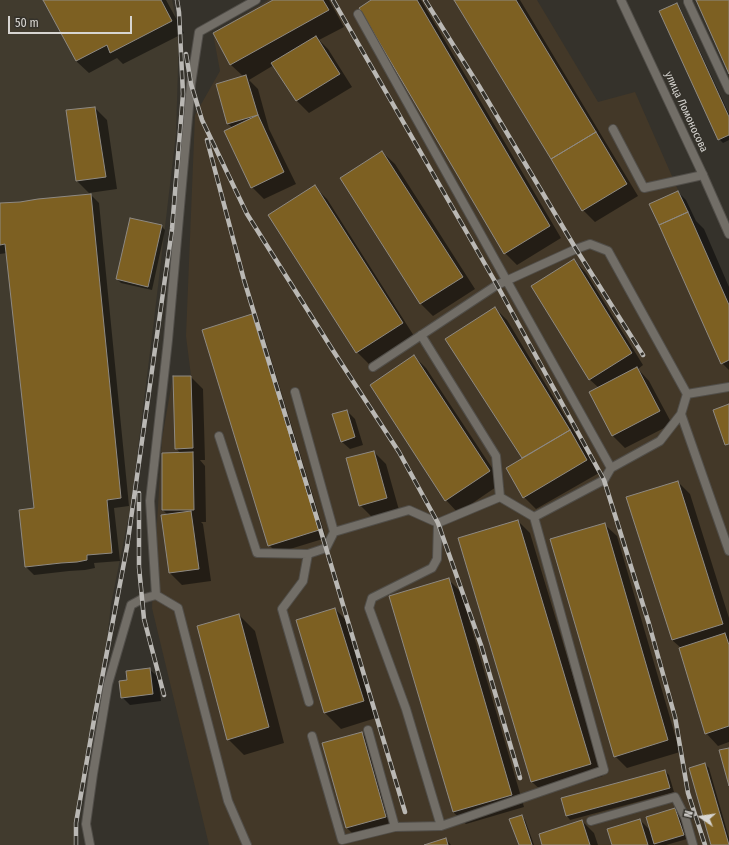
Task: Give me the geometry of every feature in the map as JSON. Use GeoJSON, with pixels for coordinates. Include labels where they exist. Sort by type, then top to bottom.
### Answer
{"type":"FeatureCollection","features":[{"type":"Feature","properties":{"kind":"street"},"geometry":{"type":"LineString","coordinates":[[156,595],[150,501],[168,340],[191,84],[199,32],[256,0]]}},
{"type":"Feature","properties":{"kind":"street","name":"улица Ломоносова"},"geometry":{"type":"LineString","coordinates":[[621,0],[729,234]]}},
{"type":"Feature","properties":{"kind":"street"},"geometry":{"type":"LineString","coordinates":[[688,0],[729,90]]}},
{"type":"Feature","properties":{"kind":"street"},"geometry":{"type":"LineString","coordinates":[[358,14],[611,468]]}},
{"type":"Feature","properties":{"kind":"street"},"geometry":{"type":"LineString","coordinates":[[613,129],[644,188],[703,175]]}},
{"type":"Feature","properties":{"kind":"street"},"geometry":{"type":"LineString","coordinates":[[373,367],[497,285],[507,280],[590,244],[608,251],[687,394],[681,414],[660,441],[611,468],[604,480],[534,517]]}},
{"type":"Feature","properties":{"kind":"street"},"geometry":{"type":"LineString","coordinates":[[421,335],[496,456],[500,497]]}},
{"type":"Feature","properties":{"kind":"street"},"geometry":{"type":"LineString","coordinates":[[687,394],[729,387]]}},
{"type":"Feature","properties":{"kind":"street"},"geometry":{"type":"LineString","coordinates":[[219,436],[257,553],[308,554],[326,548],[334,532],[295,392]]}},
{"type":"Feature","properties":{"kind":"street"},"geometry":{"type":"LineString","coordinates":[[681,414],[729,551]]}},
{"type":"Feature","properties":{"kind":"street"},"geometry":{"type":"LineString","coordinates":[[312,736],[342,840],[395,827],[441,826],[604,770],[534,517],[500,497]]}},
{"type":"Feature","properties":{"kind":"street"},"geometry":{"type":"LineString","coordinates":[[334,532],[409,510],[438,523],[500,497]]}},
{"type":"Feature","properties":{"kind":"street"},"geometry":{"type":"LineString","coordinates":[[438,523],[437,559],[432,568],[372,598],[369,608],[406,709],[441,826]]}},
{"type":"Feature","properties":{"kind":"street"},"geometry":{"type":"LineString","coordinates":[[308,554],[303,581],[282,609],[309,702]]}},
{"type":"Feature","properties":{"kind":"street"},"geometry":{"type":"LineString","coordinates":[[90,845],[86,824],[108,684],[131,605],[142,598],[156,595],[178,608],[228,801],[247,845]]}},
{"type":"Feature","properties":{"kind":"street"},"geometry":{"type":"LineString","coordinates":[[368,730],[395,827]]}},
{"type":"Feature","properties":{"kind":"street"},"geometry":{"type":"LineString","coordinates":[[591,820],[675,797],[685,817],[693,845]]}},
{"type":"Feature","properties":{"kind":"shaded area"},"geometry":{"type":"Polygon","coordinates":[[[0,0],[172,0],[179,34],[176,134],[131,505],[111,604],[101,695],[77,822],[77,845],[0,845],[0,0]]]}},
{"type":"Feature","properties":{"kind":"shaded area"},"geometry":{"type":"Polygon","coordinates":[[[268,0],[537,0],[598,102],[635,92],[729,306],[729,845],[209,845],[152,608],[162,439],[173,376],[191,376],[186,336],[195,115],[220,71],[213,33],[268,0]]]}},
{"type":"Feature","properties":{"kind":"building"},"geometry":{"type":"Polygon","coordinates":[[[43,0],[161,0],[172,21],[110,53],[107,45],[76,61],[43,0]]]}},
{"type":"Feature","properties":{"kind":"building"},"geometry":{"type":"Polygon","coordinates":[[[273,0],[323,0],[329,10],[230,65],[213,33],[273,0]]]}},
{"type":"Feature","properties":{"kind":"building"},"geometry":{"type":"Polygon","coordinates":[[[371,0],[417,0],[550,226],[504,254],[359,8],[371,0]]]}},
{"type":"Feature","properties":{"kind":"building"},"geometry":{"type":"Polygon","coordinates":[[[454,0],[516,0],[596,132],[551,159],[454,0]]]}},
{"type":"Feature","properties":{"kind":"building"},"geometry":{"type":"Polygon","coordinates":[[[696,0],[729,0],[729,74],[696,0]]]}},
{"type":"Feature","properties":{"kind":"building"},"geometry":{"type":"Polygon","coordinates":[[[677,3],[729,117],[729,135],[718,140],[659,11],[677,3]]]}},
{"type":"Feature","properties":{"kind":"building"},"geometry":{"type":"Polygon","coordinates":[[[316,36],[340,74],[296,101],[271,63],[316,36]]]}},
{"type":"Feature","properties":{"kind":"building"},"geometry":{"type":"Polygon","coordinates":[[[246,75],[258,115],[227,124],[216,84],[246,75]]]}},
{"type":"Feature","properties":{"kind":"building"},"geometry":{"type":"Polygon","coordinates":[[[95,107],[106,177],[76,181],[66,110],[95,107]]]}},
{"type":"Feature","properties":{"kind":"building"},"geometry":{"type":"Polygon","coordinates":[[[258,115],[284,172],[251,188],[224,131],[258,115]]]}},
{"type":"Feature","properties":{"kind":"building"},"geometry":{"type":"Polygon","coordinates":[[[596,132],[627,184],[582,211],[551,159],[596,132]]]}},
{"type":"Feature","properties":{"kind":"building"},"geometry":{"type":"Polygon","coordinates":[[[382,151],[463,277],[420,304],[340,178],[382,151]]]}},
{"type":"Feature","properties":{"kind":"building"},"geometry":{"type":"Polygon","coordinates":[[[315,185],[403,323],[356,353],[268,215],[315,185]]]}},
{"type":"Feature","properties":{"kind":"building"},"geometry":{"type":"Polygon","coordinates":[[[678,191],[688,212],[659,225],[649,204],[678,191]]]}},
{"type":"Feature","properties":{"kind":"building"},"geometry":{"type":"Polygon","coordinates":[[[91,194],[121,498],[107,500],[112,553],[87,555],[87,560],[77,562],[25,567],[19,510],[34,508],[5,244],[0,245],[0,203],[91,194]]]}},
{"type":"Feature","properties":{"kind":"building"},"geometry":{"type":"Polygon","coordinates":[[[688,212],[729,305],[729,360],[721,364],[659,225],[688,212]]]}},
{"type":"Feature","properties":{"kind":"building"},"geometry":{"type":"Polygon","coordinates":[[[130,218],[162,225],[148,287],[116,279],[130,218]]]}},
{"type":"Feature","properties":{"kind":"building"},"geometry":{"type":"Polygon","coordinates":[[[574,259],[632,353],[589,380],[531,286],[574,259]]]}},
{"type":"Feature","properties":{"kind":"building"},"geometry":{"type":"Polygon","coordinates":[[[495,307],[570,430],[522,458],[445,339],[495,307]]]}},
{"type":"Feature","properties":{"kind":"building"},"geometry":{"type":"Polygon","coordinates":[[[252,314],[319,530],[268,546],[202,330],[252,314]]]}},
{"type":"Feature","properties":{"kind":"building"},"geometry":{"type":"Polygon","coordinates":[[[414,355],[490,471],[445,501],[370,385],[414,355]]]}},
{"type":"Feature","properties":{"kind":"building"},"geometry":{"type":"Polygon","coordinates":[[[637,367],[660,411],[612,436],[589,392],[637,367]]]}},
{"type":"Feature","properties":{"kind":"building"},"geometry":{"type":"Polygon","coordinates":[[[173,376],[191,376],[193,448],[175,449],[173,376]]]}},
{"type":"Feature","properties":{"kind":"building"},"geometry":{"type":"Polygon","coordinates":[[[729,404],[729,444],[725,445],[713,410],[729,404]]]}},
{"type":"Feature","properties":{"kind":"building"},"geometry":{"type":"Polygon","coordinates":[[[347,410],[355,437],[341,442],[332,414],[347,410]]]}},
{"type":"Feature","properties":{"kind":"building"},"geometry":{"type":"Polygon","coordinates":[[[570,430],[587,460],[523,498],[506,468],[570,430]]]}},
{"type":"Feature","properties":{"kind":"building"},"geometry":{"type":"Polygon","coordinates":[[[374,451],[387,498],[359,506],[346,458],[374,451]]]}},
{"type":"Feature","properties":{"kind":"building"},"geometry":{"type":"Polygon","coordinates":[[[193,452],[194,510],[162,510],[162,453],[193,452]]]}},
{"type":"Feature","properties":{"kind":"building"},"geometry":{"type":"Polygon","coordinates":[[[678,481],[723,624],[672,640],[626,497],[678,481]]]}},
{"type":"Feature","properties":{"kind":"building"},"geometry":{"type":"Polygon","coordinates":[[[191,511],[199,569],[169,573],[161,515],[191,511]]]}},
{"type":"Feature","properties":{"kind":"building"},"geometry":{"type":"Polygon","coordinates":[[[518,520],[591,764],[531,782],[458,538],[518,520]]]}},
{"type":"Feature","properties":{"kind":"building"},"geometry":{"type":"Polygon","coordinates":[[[605,523],[668,740],[614,757],[550,539],[605,523]]]}},
{"type":"Feature","properties":{"kind":"building"},"geometry":{"type":"Polygon","coordinates":[[[449,578],[512,795],[453,812],[389,596],[449,578]]]}},
{"type":"Feature","properties":{"kind":"building"},"geometry":{"type":"Polygon","coordinates":[[[335,608],[364,701],[324,713],[296,620],[335,608]]]}},
{"type":"Feature","properties":{"kind":"building"},"geometry":{"type":"Polygon","coordinates":[[[239,614],[269,727],[227,740],[197,626],[239,614]]]}},
{"type":"Feature","properties":{"kind":"building"},"geometry":{"type":"Polygon","coordinates":[[[725,633],[729,645],[729,726],[705,734],[679,648],[725,633]]]}},
{"type":"Feature","properties":{"kind":"building"},"geometry":{"type":"Polygon","coordinates":[[[150,668],[153,694],[121,698],[119,681],[127,680],[126,671],[150,668]]]}},
{"type":"Feature","properties":{"kind":"building"},"geometry":{"type":"Polygon","coordinates":[[[362,732],[386,817],[346,828],[322,743],[362,732]]]}},
{"type":"Feature","properties":{"kind":"building"},"geometry":{"type":"Polygon","coordinates":[[[729,748],[729,786],[719,750],[729,748]]]}},
{"type":"Feature","properties":{"kind":"building"},"geometry":{"type":"Polygon","coordinates":[[[705,763],[729,845],[711,845],[689,768],[705,763]]]}},
{"type":"Feature","properties":{"kind":"building"},"geometry":{"type":"Polygon","coordinates":[[[665,770],[670,788],[566,816],[561,798],[665,770]]]}},
{"type":"Feature","properties":{"kind":"building"},"geometry":{"type":"Polygon","coordinates":[[[675,808],[684,835],[654,844],[646,817],[675,808]]]}},
{"type":"Feature","properties":{"kind":"building"},"geometry":{"type":"Polygon","coordinates":[[[522,815],[532,845],[519,845],[509,819],[522,815]]]}},
{"type":"Feature","properties":{"kind":"building"},"geometry":{"type":"Polygon","coordinates":[[[640,819],[648,845],[612,845],[607,829],[640,819]]]}},
{"type":"Feature","properties":{"kind":"building"},"geometry":{"type":"Polygon","coordinates":[[[582,820],[590,845],[542,845],[539,834],[582,820]]]}},
{"type":"Feature","properties":{"kind":"building"},"geometry":{"type":"Polygon","coordinates":[[[446,838],[448,845],[424,845],[446,838]]]}},
{"type":"Feature","properties":{"kind":"railway"},"geometry":{"type":"LineString","coordinates":[[76,845],[76,823],[127,547],[172,229],[183,94],[179,12],[177,0]]}},
{"type":"Feature","properties":{"kind":"railway"},"geometry":{"type":"LineString","coordinates":[[333,0],[497,285],[604,480],[649,624],[675,717],[688,793],[705,845]]}},
{"type":"Feature","properties":{"kind":"railway"},"geometry":{"type":"LineString","coordinates":[[425,0],[479,86],[576,249],[643,355]]}},
{"type":"Feature","properties":{"kind":"railway"},"geometry":{"type":"LineString","coordinates":[[186,54],[191,84],[202,120],[247,214],[399,452],[438,523],[481,645],[520,778]]}},
{"type":"Feature","properties":{"kind":"railway"},"geometry":{"type":"LineString","coordinates":[[207,140],[244,280],[405,812]]}},
{"type":"Feature","properties":{"kind":"railway"},"geometry":{"type":"LineString","coordinates":[[139,493],[139,567],[144,619],[164,695]]}}]}
